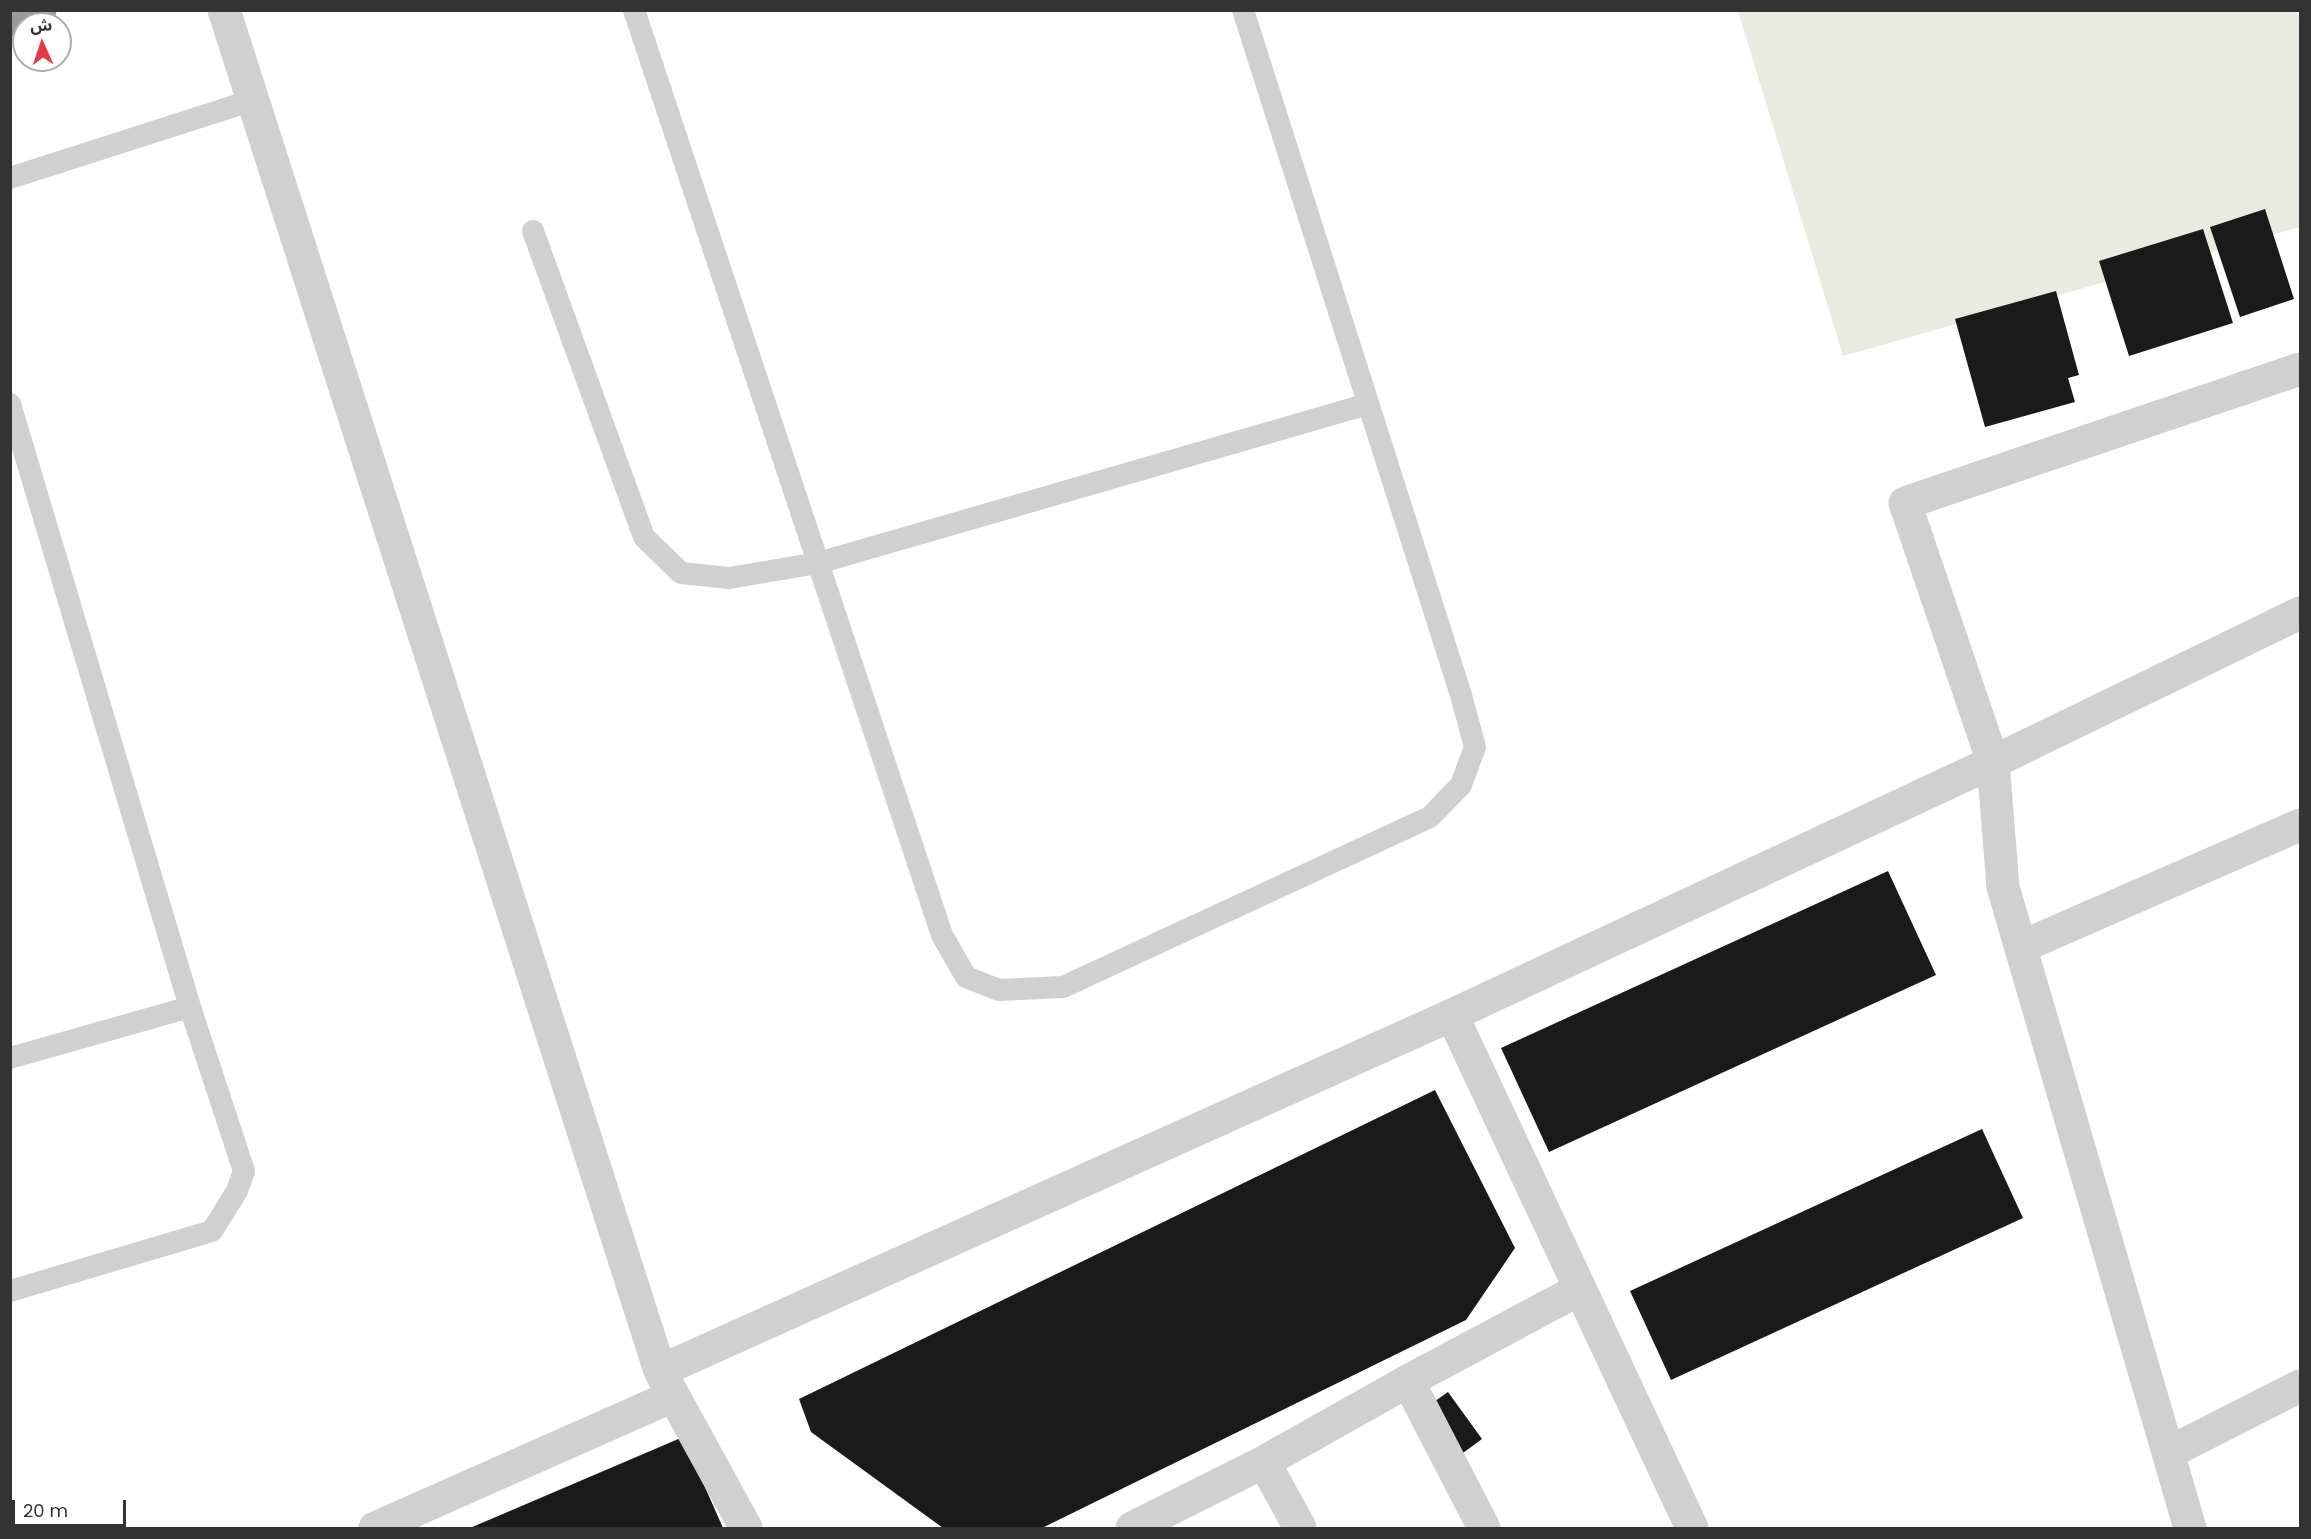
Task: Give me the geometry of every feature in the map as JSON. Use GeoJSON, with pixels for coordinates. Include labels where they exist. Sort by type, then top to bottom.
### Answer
{"type":"FeatureCollection","features":[{"type":"Feature","properties":{"kind":"highway"},"geometry":{"type":"LineString","coordinates":[[10,20],[40,10]]}},
{"type":"Feature","properties":{"kind":"street"},"geometry":{"type":"LineString","coordinates":[[224,10],[667,1384],[746,1528]]}},
{"type":"Feature","properties":{"kind":"street"},"geometry":{"type":"LineString","coordinates":[[2190,1528],[2003,887],[1993,762],[1905,503],[2301,369]]}},
{"type":"Feature","properties":{"kind":"street"},"geometry":{"type":"LineString","coordinates":[[375,1528],[667,1384],[1993,762],[2301,613]]}},
{"type":"Feature","properties":{"kind":"street"},"geometry":{"type":"LineString","coordinates":[[2021,947],[2301,825]]}},
{"type":"Feature","properties":{"kind":"street"},"geometry":{"type":"LineString","coordinates":[[1452,1015],[1692,1528]]}},
{"type":"Feature","properties":{"kind":"street"},"geometry":{"type":"LineString","coordinates":[[1132,1528],[1264,1462],[1408,1381],[1580,1289]]}},
{"type":"Feature","properties":{"kind":"street"},"geometry":{"type":"LineString","coordinates":[[1408,1381],[1484,1528]]}},
{"type":"Feature","properties":{"kind":"street"},"geometry":{"type":"LineString","coordinates":[[2168,1453],[2301,1386]]}},
{"type":"Feature","properties":{"kind":"street"},"geometry":{"type":"LineString","coordinates":[[1264,1462],[1300,1528]]}},
{"type":"Feature","properties":{"kind":"lane"},"geometry":{"type":"LineString","coordinates":[[634,10],[942,935],[966,977],[999,990],[1063,987],[1430,817],[1461,785],[1475,747],[1461,695],[1243,10]]}},
{"type":"Feature","properties":{"kind":"lane"},"geometry":{"type":"LineString","coordinates":[[10,178],[253,100]]}},
{"type":"Feature","properties":{"kind":"lane"},"geometry":{"type":"LineString","coordinates":[[533,231],[644,537],[681,573],[729,578],[818,563],[1368,404]]}},
{"type":"Feature","properties":{"kind":"lane"},"geometry":{"type":"LineString","coordinates":[[10,404],[190,1007],[244,1171],[237,1191],[212,1231],[10,1291]]}},
{"type":"Feature","properties":{"kind":"lane"},"geometry":{"type":"LineString","coordinates":[[10,1058],[190,1007]]}},
{"type":"Feature","properties":{"kind":"shaded area"},"geometry":{"type":"Polygon","coordinates":[[[1738,11],[2297,11],[2300,22],[2300,227],[1843,356],[1738,11]]]}},
{"type":"Feature","properties":{"kind":"building"},"geometry":{"type":"Polygon","coordinates":[[[2265,209],[2294,299],[2240,317],[2210,227],[2265,209]]]}},
{"type":"Feature","properties":{"kind":"building"},"geometry":{"type":"Polygon","coordinates":[[[2203,229],[2233,323],[2129,356],[2099,261],[2203,229]]]}},
{"type":"Feature","properties":{"kind":"building"},"geometry":{"type":"Polygon","coordinates":[[[2056,291],[2079,375],[2068,378],[2075,402],[1985,427],[1955,319],[2056,291]]]}},
{"type":"Feature","properties":{"kind":"building"},"geometry":{"type":"Polygon","coordinates":[[[1888,871],[1936,975],[1549,1152],[1501,1048],[1888,871]]]}},
{"type":"Feature","properties":{"kind":"building"},"geometry":{"type":"Polygon","coordinates":[[[1435,1090],[1515,1248],[1466,1320],[1042,1528],[943,1528],[811,1432],[799,1399],[1435,1090]]]}},
{"type":"Feature","properties":{"kind":"building"},"geometry":{"type":"Polygon","coordinates":[[[1982,1129],[2023,1218],[1671,1380],[1630,1291],[1982,1129]]]}},
{"type":"Feature","properties":{"kind":"building"},"geometry":{"type":"Polygon","coordinates":[[[1448,1392],[1482,1439],[1463,1453],[1428,1406],[1448,1392]]]}},
{"type":"Feature","properties":{"kind":"building"},"geometry":{"type":"Polygon","coordinates":[[[683,1437],[723,1528],[470,1528],[683,1437]]]}}]}
